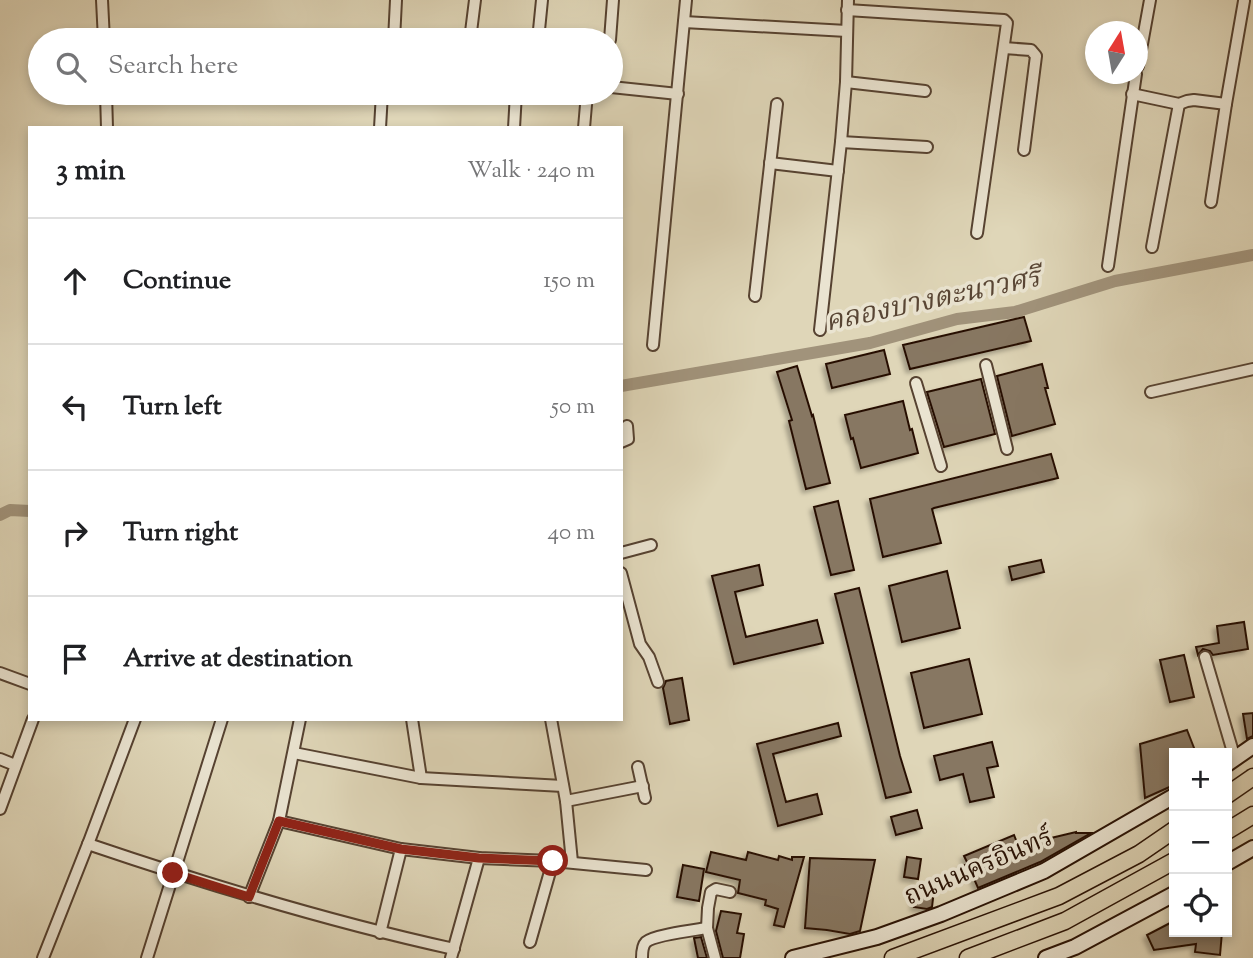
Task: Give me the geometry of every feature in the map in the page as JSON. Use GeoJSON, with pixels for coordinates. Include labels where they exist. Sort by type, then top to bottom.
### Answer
{"type":"FeatureCollection","features":[{"type":"Feature","properties":{"kind":"main road"},"geometry":{"type":"LineString","coordinates":[[1232,760],[1253,746]]}},
{"type":"Feature","properties":{"kind":"main road"},"geometry":{"type":"LineString","coordinates":[[1232,791],[1253,777]]}},
{"type":"Feature","properties":{"kind":"main road","name":"ถนนนครอินทร์"},"geometry":{"type":"LineString","coordinates":[[793,958],[877,937],[941,914],[1044,871],[1169,799]]}},
{"type":"Feature","properties":{"kind":"main road"},"geometry":{"type":"LineString","coordinates":[[1232,828],[1253,815]]}},
{"type":"Feature","properties":{"kind":"main road","name":"ถนนนครอินทร์"},"geometry":{"type":"LineString","coordinates":[[893,958],[1059,896],[1139,854],[1169,833]]}},
{"type":"Feature","properties":{"kind":"main road"},"geometry":{"type":"LineString","coordinates":[[1232,860],[1253,848]]}},
{"type":"Feature","properties":{"kind":"main road"},"geometry":{"type":"LineString","coordinates":[[968,958],[1065,920],[1169,864]]}},
{"type":"Feature","properties":{"kind":"main road"},"geometry":{"type":"LineString","coordinates":[[1046,958],[1075,947],[1169,897]]}},
{"type":"Feature","properties":{"kind":"street"},"geometry":{"type":"LineString","coordinates":[[102,0],[103,28]]}},
{"type":"Feature","properties":{"kind":"street"},"geometry":{"type":"LineString","coordinates":[[395,28],[396,0]]}},
{"type":"Feature","properties":{"kind":"street"},"geometry":{"type":"LineString","coordinates":[[472,28],[475,0]]}},
{"type":"Feature","properties":{"kind":"street"},"geometry":{"type":"LineString","coordinates":[[539,28],[542,0]]}},
{"type":"Feature","properties":{"kind":"street"},"geometry":{"type":"LineString","coordinates":[[611,28],[613,0]]}},
{"type":"Feature","properties":{"kind":"street"},"geometry":{"type":"LineString","coordinates":[[653,345],[686,0]]}},
{"type":"Feature","properties":{"kind":"street"},"geometry":{"type":"LineString","coordinates":[[1146,21],[1150,0]]}},
{"type":"Feature","properties":{"kind":"street"},"geometry":{"type":"LineString","coordinates":[[1211,202],[1244,1]]}},
{"type":"Feature","properties":{"kind":"street"},"geometry":{"type":"LineString","coordinates":[[820,330],[846,82],[847,5],[1004,20],[1007,24],[977,233]]}},
{"type":"Feature","properties":{"kind":"street"},"geometry":{"type":"LineString","coordinates":[[684,22],[847,31]]}},
{"type":"Feature","properties":{"kind":"street"},"geometry":{"type":"LineString","coordinates":[[1004,48],[1031,50],[1036,56],[1024,150]]}},
{"type":"Feature","properties":{"kind":"street"},"geometry":{"type":"LineString","coordinates":[[846,82],[925,91]]}},
{"type":"Feature","properties":{"kind":"street"},"geometry":{"type":"LineString","coordinates":[[1108,266],[1134,84]]}},
{"type":"Feature","properties":{"kind":"street"},"geometry":{"type":"LineString","coordinates":[[623,88],[678,94]]}},
{"type":"Feature","properties":{"kind":"street"},"geometry":{"type":"LineString","coordinates":[[1132,94],[1178,104],[1194,100],[1226,104]]}},
{"type":"Feature","properties":{"kind":"street"},"geometry":{"type":"LineString","coordinates":[[755,296],[777,104]]}},
{"type":"Feature","properties":{"kind":"street"},"geometry":{"type":"LineString","coordinates":[[1152,247],[1178,104]]}},
{"type":"Feature","properties":{"kind":"street"},"geometry":{"type":"LineString","coordinates":[[106,105],[107,126]]}},
{"type":"Feature","properties":{"kind":"street"},"geometry":{"type":"LineString","coordinates":[[380,126],[381,105]]}},
{"type":"Feature","properties":{"kind":"street"},"geometry":{"type":"LineString","coordinates":[[513,126],[515,105]]}},
{"type":"Feature","properties":{"kind":"street"},"geometry":{"type":"LineString","coordinates":[[584,126],[586,105]]}},
{"type":"Feature","properties":{"kind":"street"},"geometry":{"type":"LineString","coordinates":[[841,142],[927,147]]}},
{"type":"Feature","properties":{"kind":"street"},"geometry":{"type":"LineString","coordinates":[[770,163],[838,171]]}},
{"type":"Feature","properties":{"kind":"street"},"geometry":{"type":"LineString","coordinates":[[986,365],[1007,449]]}},
{"type":"Feature","properties":{"kind":"street"},"geometry":{"type":"LineString","coordinates":[[1150,391],[1253,369]]}},
{"type":"Feature","properties":{"kind":"street"},"geometry":{"type":"LineString","coordinates":[[916,383],[941,466]]}},
{"type":"Feature","properties":{"kind":"street"},"geometry":{"type":"LineString","coordinates":[[623,441],[628,439],[627,426]]}},
{"type":"Feature","properties":{"kind":"street"},"geometry":{"type":"LineString","coordinates":[[623,552],[652,545]]}},
{"type":"Feature","properties":{"kind":"street"},"geometry":{"type":"LineString","coordinates":[[623,580],[640,644],[649,657],[658,682]]}},
{"type":"Feature","properties":{"kind":"street"},"geometry":{"type":"LineString","coordinates":[[1205,657],[1228,748]]}},
{"type":"Feature","properties":{"kind":"street"},"geometry":{"type":"LineString","coordinates":[[0,673],[28,683]]}},
{"type":"Feature","properties":{"kind":"street"},"geometry":{"type":"LineString","coordinates":[[0,809],[32,721]]}},
{"type":"Feature","properties":{"kind":"street"},"geometry":{"type":"LineString","coordinates":[[43,958],[133,721]]}},
{"type":"Feature","properties":{"kind":"street"},"geometry":{"type":"LineString","coordinates":[[146,958],[221,721]]}},
{"type":"Feature","properties":{"kind":"street"},"geometry":{"type":"LineString","coordinates":[[249,897],[279,821],[300,721]]}},
{"type":"Feature","properties":{"kind":"street"},"geometry":{"type":"LineString","coordinates":[[412,721],[421,778]]}},
{"type":"Feature","properties":{"kind":"street"},"geometry":{"type":"LineString","coordinates":[[551,721],[564,786],[572,862]]}},
{"type":"Feature","properties":{"kind":"street"},"geometry":{"type":"LineString","coordinates":[[294,753],[421,778],[564,786]]}},
{"type":"Feature","properties":{"kind":"street"},"geometry":{"type":"LineString","coordinates":[[0,759],[15,765]]}},
{"type":"Feature","properties":{"kind":"street"},"geometry":{"type":"LineString","coordinates":[[638,767],[645,798]]}},
{"type":"Feature","properties":{"kind":"street"},"geometry":{"type":"LineString","coordinates":[[566,801],[643,786]]}},
{"type":"Feature","properties":{"kind":"street"},"geometry":{"type":"LineString","coordinates":[[279,821],[401,849],[479,858],[572,862],[646,870]]}},
{"type":"Feature","properties":{"kind":"street"},"geometry":{"type":"LineString","coordinates":[[88,844],[249,897],[452,954],[479,858]]}},
{"type":"Feature","properties":{"kind":"street"},"geometry":{"type":"LineString","coordinates":[[380,933],[401,849]]}},
{"type":"Feature","properties":{"kind":"street"},"geometry":{"type":"LineString","coordinates":[[530,942],[553,861]]}},
{"type":"Feature","properties":{"kind":"street"},"geometry":{"type":"LineString","coordinates":[[715,958],[707,928],[711,892],[716,889],[730,892]]}},
{"type":"Feature","properties":{"kind":"street"},"geometry":{"type":"LineString","coordinates":[[642,958],[645,943],[655,938],[707,928]]}},
{"type":"Feature","properties":{"kind":"building"},"geometry":{"type":"Polygon","coordinates":[[[1024,317],[1031,341],[910,369],[903,345],[1024,317]]]}},
{"type":"Feature","properties":{"kind":"building"},"geometry":{"type":"Polygon","coordinates":[[[884,350],[890,374],[832,388],[826,364],[884,350]]]}},
{"type":"Feature","properties":{"kind":"building"},"geometry":{"type":"Polygon","coordinates":[[[1042,364],[1048,388],[1045,388],[1055,424],[1012,436],[997,376],[1042,364]]]}},
{"type":"Feature","properties":{"kind":"building"},"geometry":{"type":"Polygon","coordinates":[[[797,366],[830,483],[806,489],[789,421],[792,420],[777,372],[797,366]]]}},
{"type":"Feature","properties":{"kind":"building"},"geometry":{"type":"Polygon","coordinates":[[[981,379],[995,434],[944,447],[927,392],[981,379]]]}},
{"type":"Feature","properties":{"kind":"building"},"geometry":{"type":"Polygon","coordinates":[[[903,401],[918,453],[861,468],[845,415],[903,401]]]}},
{"type":"Feature","properties":{"kind":"building"},"geometry":{"type":"Polygon","coordinates":[[[1051,454],[1058,478],[934,508],[932,509],[941,543],[883,557],[870,499],[1051,454]]]}},
{"type":"Feature","properties":{"kind":"building"},"geometry":{"type":"Polygon","coordinates":[[[838,501],[854,570],[831,575],[814,507],[838,501]]]}},
{"type":"Feature","properties":{"kind":"building"},"geometry":{"type":"Polygon","coordinates":[[[1041,560],[1044,572],[1012,580],[1009,567],[1041,560]]]}},
{"type":"Feature","properties":{"kind":"building"},"geometry":{"type":"Polygon","coordinates":[[[759,565],[763,585],[735,592],[746,637],[817,620],[823,643],[734,664],[712,576],[759,565]]]}},
{"type":"Feature","properties":{"kind":"building"},"geometry":{"type":"Polygon","coordinates":[[[947,571],[960,628],[902,642],[889,586],[947,571]]]}},
{"type":"Feature","properties":{"kind":"building"},"geometry":{"type":"Polygon","coordinates":[[[859,588],[911,792],[886,798],[835,594],[859,588]]]}},
{"type":"Feature","properties":{"kind":"building"},"geometry":{"type":"Polygon","coordinates":[[[1244,622],[1248,649],[1213,655],[1203,649],[1198,655],[1196,647],[1219,643],[1217,626],[1244,622]]]}},
{"type":"Feature","properties":{"kind":"building"},"geometry":{"type":"Polygon","coordinates":[[[1184,655],[1194,697],[1170,702],[1160,660],[1184,655]]]}},
{"type":"Feature","properties":{"kind":"building"},"geometry":{"type":"Polygon","coordinates":[[[969,659],[982,714],[924,728],[911,673],[969,659]]]}},
{"type":"Feature","properties":{"kind":"building"},"geometry":{"type":"Polygon","coordinates":[[[682,678],[689,720],[670,724],[663,688],[666,681],[682,678]]]}},
{"type":"Feature","properties":{"kind":"building"},"geometry":{"type":"Polygon","coordinates":[[[1253,713],[1253,736],[1247,739],[1243,714],[1253,713]]]}},
{"type":"Feature","properties":{"kind":"building"},"geometry":{"type":"Polygon","coordinates":[[[838,723],[841,736],[773,754],[786,802],[817,794],[822,814],[778,826],[757,744],[838,723]]]}},
{"type":"Feature","properties":{"kind":"building"},"geometry":{"type":"Polygon","coordinates":[[[1187,730],[1194,748],[1169,748],[1169,787],[1145,798],[1140,744],[1187,730]]]}},
{"type":"Feature","properties":{"kind":"building"},"geometry":{"type":"Polygon","coordinates":[[[992,742],[998,766],[987,768],[994,797],[970,802],[963,774],[940,780],[934,756],[992,742]]]}},
{"type":"Feature","properties":{"kind":"building"},"geometry":{"type":"Polygon","coordinates":[[[917,810],[922,828],[896,835],[891,817],[917,810]]]}},
{"type":"Feature","properties":{"kind":"building"},"geometry":{"type":"Polygon","coordinates":[[[1076,832],[1091,833],[1040,862],[978,888],[972,874],[964,878],[959,867],[968,864],[964,856],[1014,835],[1020,850],[1076,832]]]}},
{"type":"Feature","properties":{"kind":"building"},"geometry":{"type":"Polygon","coordinates":[[[711,852],[746,860],[748,852],[778,860],[779,856],[792,860],[792,857],[804,857],[784,927],[774,925],[778,909],[765,905],[766,900],[738,893],[740,880],[706,872],[711,852]]]}},
{"type":"Feature","properties":{"kind":"building"},"geometry":{"type":"Polygon","coordinates":[[[907,857],[921,859],[918,879],[904,877],[907,857]]]}},
{"type":"Feature","properties":{"kind":"building"},"geometry":{"type":"Polygon","coordinates":[[[810,858],[875,860],[860,931],[850,934],[805,928],[810,858]]]}},
{"type":"Feature","properties":{"kind":"building"},"geometry":{"type":"Polygon","coordinates":[[[683,865],[704,869],[699,901],[677,897],[683,865]]]}},
{"type":"Feature","properties":{"kind":"building"},"geometry":{"type":"Polygon","coordinates":[[[917,888],[934,890],[932,907],[914,907],[917,888]]]}},
{"type":"Feature","properties":{"kind":"building"},"geometry":{"type":"Polygon","coordinates":[[[721,911],[741,914],[737,933],[744,934],[740,958],[723,958],[716,931],[721,911]]]}},
{"type":"Feature","properties":{"kind":"building"},"geometry":{"type":"Polygon","coordinates":[[[1169,924],[1169,937],[1222,937],[1220,955],[1195,952],[1196,944],[1154,950],[1147,935],[1169,924]]]}},
{"type":"Feature","properties":{"kind":"building"},"geometry":{"type":"Polygon","coordinates":[[[701,937],[707,958],[698,958],[694,938],[701,937]]]}},
{"type":"Feature","properties":{"kind":"waterway","name":"คลองบางตะนาวศรี"},"geometry":{"type":"LineString","coordinates":[[623,386],[870,343],[957,319],[1015,312],[1115,281],[1253,255]]}},
{"type":"Feature","properties":{"kind":"waterway","name":"คลองบางตะนาวศรี"},"geometry":{"type":"LineString","coordinates":[[0,515],[10,510],[28,511]]}},
{"type":"Feature","properties":{"kind":"route"},"geometry":{"type":"LineString","coordinates":[[173,873],[249,897],[279,821],[401,849],[479,858],[553,861]]}}]}
